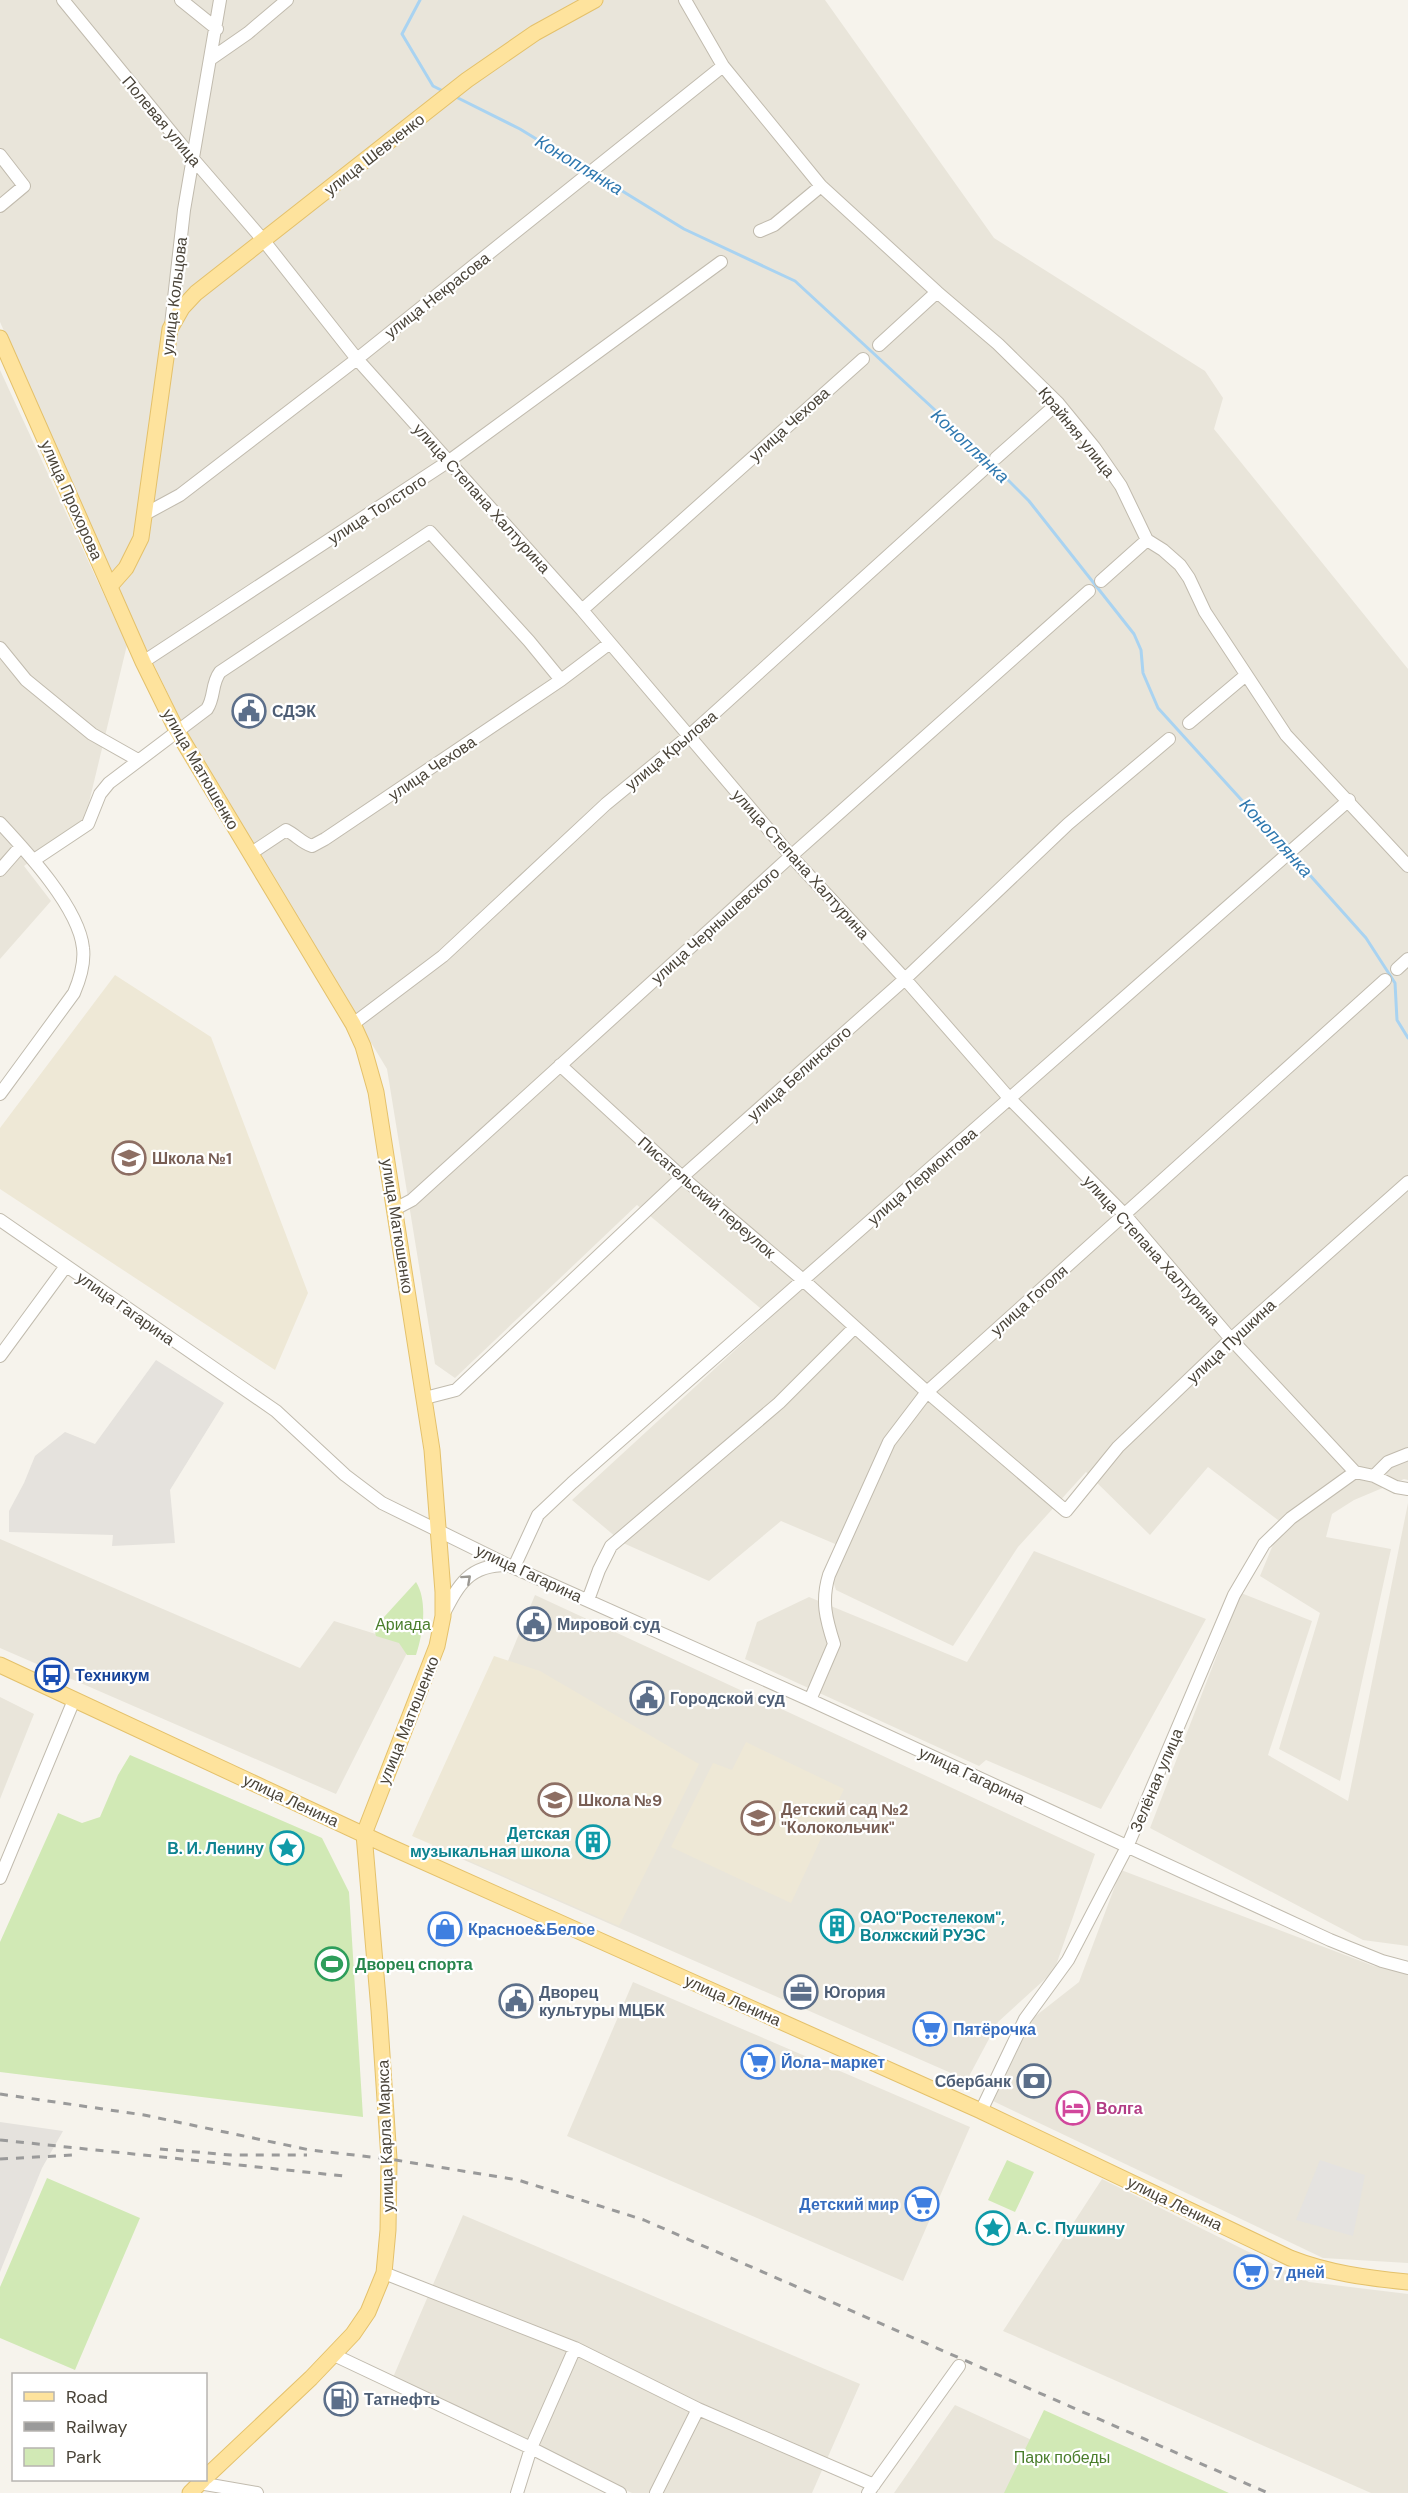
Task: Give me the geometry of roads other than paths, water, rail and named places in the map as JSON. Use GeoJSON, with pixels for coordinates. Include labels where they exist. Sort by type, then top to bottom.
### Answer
{"type":"FeatureCollection","features":[{"type":"Feature","properties":{"kind":"main road","name":"улица Шевченко"},"geometry":{"type":"LineString","coordinates":[[170,329],[182,308],[196,293],[467,80],[535,33],[595,0]]}},
{"type":"Feature","properties":{"kind":"main road","name":"улица Кольцова"},"geometry":{"type":"LineString","coordinates":[[111,585],[134,555],[145,514],[170,329]]}},
{"type":"Feature","properties":{"kind":"main road","name":"улица Прохорова"},"geometry":{"type":"LineString","coordinates":[[0,338],[111,585],[143,662]]}},
{"type":"Feature","properties":{"kind":"main road","name":"улица Матюшенко"},"geometry":{"type":"LineString","coordinates":[[143,662],[177,731],[353,1024],[376,1092],[436,1476],[443,1616],[430,1667],[364,1834]]}},
{"type":"Feature","properties":{"kind":"main road","name":"улица Ленина"},"geometry":{"type":"LineString","coordinates":[[0,1665],[364,1834],[981,2111],[1305,2264],[1366,2278],[1408,2282]]}},
{"type":"Feature","properties":{"kind":"main road","name":"улица Карла Маркса"},"geometry":{"type":"LineString","coordinates":[[207,2477],[353,2334],[368,2312],[384,2273],[388,2230],[389,2159],[364,1834]]}},
{"type":"Feature","properties":{"kind":"street","name":"Полевая улица"},"geometry":{"type":"LineString","coordinates":[[63,0],[194,160],[264,241]]}},
{"type":"Feature","properties":{"kind":"street"},"geometry":{"type":"LineString","coordinates":[[181,0],[217,29]]}},
{"type":"Feature","properties":{"kind":"street","name":"улица Кольцова"},"geometry":{"type":"LineString","coordinates":[[170,329],[174,282],[220,0]]}},
{"type":"Feature","properties":{"kind":"street"},"geometry":{"type":"LineString","coordinates":[[212,58],[248,33],[287,0]]}},
{"type":"Feature","properties":{"kind":"street","name":"Крайняя улица"},"geometry":{"type":"LineString","coordinates":[[685,0],[723,66],[821,186],[937,292],[999,344],[1058,403],[1094,447],[1120,486],[1147,540],[1163,550],[1185,572],[1205,612],[1286,735],[1349,800],[1408,866]]}},
{"type":"Feature","properties":{"kind":"street","name":"улица Некрасова"},"geometry":{"type":"LineString","coordinates":[[145,514],[180,495],[357,359],[723,66]]}},
{"type":"Feature","properties":{"kind":"street"},"geometry":{"type":"LineString","coordinates":[[0,155],[24,186],[0,206]]}},
{"type":"Feature","properties":{"kind":"street"},"geometry":{"type":"LineString","coordinates":[[760,231],[774,225],[821,186]]}},
{"type":"Feature","properties":{"kind":"street","name":"улица Степана Халтурина"},"geometry":{"type":"LineString","coordinates":[[264,241],[357,359],[582,610],[790,856],[1011,1099],[1125,1215],[1231,1340],[1355,1472]]}},
{"type":"Feature","properties":{"kind":"street","name":"улица Толстого"},"geometry":{"type":"LineString","coordinates":[[143,662],[449,461],[721,262]]}},
{"type":"Feature","properties":{"kind":"street"},"geometry":{"type":"LineString","coordinates":[[879,345],[937,292]]}},
{"type":"Feature","properties":{"kind":"street","name":"улица Чехова"},"geometry":{"type":"LineString","coordinates":[[582,610],[863,359]]}},
{"type":"Feature","properties":{"kind":"street"},"geometry":{"type":"LineString","coordinates":[[996,458],[1058,403]]}},
{"type":"Feature","properties":{"kind":"street","name":"улица Крылова"},"geometry":{"type":"LineString","coordinates":[[353,1024],[443,956],[606,804],[689,736],[984,469]]}},
{"type":"Feature","properties":{"kind":"street"},"geometry":{"type":"LineString","coordinates":[[34,860],[88,824],[100,794],[109,783],[207,710],[211,703],[214,681],[220,672],[430,532],[529,641],[561,680]]}},
{"type":"Feature","properties":{"kind":"street"},"geometry":{"type":"LineString","coordinates":[[1101,581],[1147,540]]}},
{"type":"Feature","properties":{"kind":"street","name":"улица Чернышевского"},"geometry":{"type":"LineString","coordinates":[[395,1209],[412,1200],[790,856],[1089,591]]}},
{"type":"Feature","properties":{"kind":"street","name":"улица Чехова"},"geometry":{"type":"LineString","coordinates":[[250,854],[286,830],[312,846],[325,839],[561,680],[610,643]]}},
{"type":"Feature","properties":{"kind":"street"},"geometry":{"type":"LineString","coordinates":[[0,648],[26,680],[92,734],[138,760]]}},
{"type":"Feature","properties":{"kind":"street"},"geometry":{"type":"LineString","coordinates":[[1189,723],[1246,675]]}},
{"type":"Feature","properties":{"kind":"street","name":"улица Белинского"},"geometry":{"type":"LineString","coordinates":[[425,1398],[456,1390],[681,1178],[905,980],[1068,824],[1169,739]]}},
{"type":"Feature","properties":{"kind":"street","name":"улица Лермонтова"},"geometry":{"type":"LineString","coordinates":[[511,1566],[538,1515],[1349,800]]}},
{"type":"Feature","properties":{"kind":"street"},"geometry":{"type":"LineString","coordinates":[[0,823],[34,860],[63,901],[81,936],[84,957],[82,971],[74,993],[0,1094]]}},
{"type":"Feature","properties":{"kind":"street"},"geometry":{"type":"LineString","coordinates":[[0,870],[21,846]]}},
{"type":"Feature","properties":{"kind":"street"},"geometry":{"type":"LineString","coordinates":[[1397,969],[1408,959]]}},
{"type":"Feature","properties":{"kind":"street","name":"улица Гоголя"},"geometry":{"type":"LineString","coordinates":[[810,1700],[834,1644],[824,1611],[824,1591],[829,1575],[889,1442],[927,1392],[1385,980]]}},
{"type":"Feature","properties":{"kind":"street","name":"Писательский переулок"},"geometry":{"type":"LineString","coordinates":[[560,1065],[681,1178],[802,1280],[927,1392],[1066,1511]]}},
{"type":"Feature","properties":{"kind":"street","name":"улица Пушкина"},"geometry":{"type":"LineString","coordinates":[[1066,1511],[1119,1447],[1231,1340],[1408,1182]]}},
{"type":"Feature","properties":{"kind":"street","name":"улица Гагарина"},"geometry":{"type":"LineString","coordinates":[[0,1220],[276,1411],[345,1475],[382,1503],[511,1566],[810,1700],[1330,1940],[1382,1961],[1408,1968]]}},
{"type":"Feature","properties":{"kind":"street"},"geometry":{"type":"LineString","coordinates":[[0,1356],[66,1266]]}},
{"type":"Feature","properties":{"kind":"street"},"geometry":{"type":"LineString","coordinates":[[588,1600],[611,1546],[779,1403],[855,1327]]}},
{"type":"Feature","properties":{"kind":"street"},"geometry":{"type":"LineString","coordinates":[[1374,1476],[1388,1462],[1408,1454]]}},
{"type":"Feature","properties":{"kind":"street"},"geometry":{"type":"LineString","coordinates":[[1355,1472],[1374,1476],[1396,1487],[1408,1489]]}},
{"type":"Feature","properties":{"kind":"street","name":"Зелёная улица"},"geometry":{"type":"LineString","coordinates":[[981,2111],[1025,2019],[1068,1960],[1127,1847],[1234,1595],[1264,1544],[1291,1518],[1355,1472]]}},
{"type":"Feature","properties":{"kind":"street"},"geometry":{"type":"LineString","coordinates":[[443,1616],[456,1590],[477,1570],[491,1565],[511,1566]]}},
{"type":"Feature","properties":{"kind":"street"},"geometry":{"type":"LineString","coordinates":[[0,1878],[74,1700]]}},
{"type":"Feature","properties":{"kind":"street"},"geometry":{"type":"LineString","coordinates":[[384,2273],[575,2348],[698,2409],[872,2489],[959,2366]]}},
{"type":"Feature","properties":{"kind":"street"},"geometry":{"type":"LineString","coordinates":[[518,2493],[531,2448],[575,2348]]}},
{"type":"Feature","properties":{"kind":"street"},"geometry":{"type":"LineString","coordinates":[[334,2355],[531,2448],[620,2493]]}},
{"type":"Feature","properties":{"kind":"street"},"geometry":{"type":"LineString","coordinates":[[656,2493],[698,2409]]}},
{"type":"Feature","properties":{"kind":"street"},"geometry":{"type":"LineString","coordinates":[[199,2485],[257,2493]]}},
{"type":"Feature","properties":{"kind":"waterway","name":"Коноплянка"},"geometry":{"type":"LineString","coordinates":[[420,0],[402,34],[433,86],[445,92]]}},
{"type":"Feature","properties":{"kind":"waterway","name":"Коноплянка"},"geometry":{"type":"LineString","coordinates":[[454,96],[520,129],[587,170]]}},
{"type":"Feature","properties":{"kind":"waterway","name":"Коноплянка"},"geometry":{"type":"LineString","coordinates":[[593,173],[684,229],[795,281],[974,446],[1029,501],[1134,634],[1141,650],[1143,673],[1158,708],[1286,849]]}},
{"type":"Feature","properties":{"kind":"waterway","name":"Коноплянка"},"geometry":{"type":"LineString","coordinates":[[1291,854],[1366,938],[1395,983],[1397,1020],[1408,1038]]}},
{"type":"Feature","properties":{"kind":"railway"},"geometry":{"type":"LineString","coordinates":[[0,2094],[144,2115],[310,2150],[389,2159],[518,2180],[644,2220],[1268,2493]]}},
{"type":"Feature","properties":{"kind":"railway"},"geometry":{"type":"LineString","coordinates":[[0,2140],[344,2176]]}},
{"type":"Feature","properties":{"kind":"railway"},"geometry":{"type":"LineString","coordinates":[[160,2149],[231,2155],[307,2155]]}},
{"type":"Feature","properties":{"kind":"railway"},"geometry":{"type":"LineString","coordinates":[[0,2159],[74,2155]]}},
{"type":"Feature","properties":{"kind":"place","name":"СДЭК"},"geometry":{"type":"Point","coordinates":[249,711]}},
{"type":"Feature","properties":{"kind":"place","name":"Школа №1"},"geometry":{"type":"Point","coordinates":[129,1158]}},
{"type":"Feature","properties":{"kind":"place","name":"Мировой суд"},"geometry":{"type":"Point","coordinates":[534,1624]}},
{"type":"Feature","properties":{"kind":"place","name":"Техникум"},"geometry":{"type":"Point","coordinates":[52,1675]}},
{"type":"Feature","properties":{"kind":"place","name":"Городской суд"},"geometry":{"type":"Point","coordinates":[647,1698]}},
{"type":"Feature","properties":{"kind":"place","name":"Школа №9"},"geometry":{"type":"Point","coordinates":[555,1800]}},
{"type":"Feature","properties":{"kind":"place","name":"Детский сад №2 \"Колокольчик\""},"geometry":{"type":"Point","coordinates":[758,1818]}},
{"type":"Feature","properties":{"kind":"place","name":"Детская музыкальная школа"},"geometry":{"type":"Point","coordinates":[593,1842]}},
{"type":"Feature","properties":{"kind":"place","name":"В. И. Ленину"},"geometry":{"type":"Point","coordinates":[287,1848]}},
{"type":"Feature","properties":{"kind":"place","name":"ОАО\"Ростелеком\", Волжский РУЭС"},"geometry":{"type":"Point","coordinates":[837,1926]}},
{"type":"Feature","properties":{"kind":"place","name":"Красное&Белое"},"geometry":{"type":"Point","coordinates":[445,1929]}},
{"type":"Feature","properties":{"kind":"place","name":"Дворец спорта"},"geometry":{"type":"Point","coordinates":[332,1964]}},
{"type":"Feature","properties":{"kind":"place","name":"Югория"},"geometry":{"type":"Point","coordinates":[801,1992]}},
{"type":"Feature","properties":{"kind":"place","name":"Дворец культуры МЦБК"},"geometry":{"type":"Point","coordinates":[516,2001]}},
{"type":"Feature","properties":{"kind":"place","name":"Пятёрочка"},"geometry":{"type":"Point","coordinates":[930,2029]}},
{"type":"Feature","properties":{"kind":"place","name":"Йола-маркет"},"geometry":{"type":"Point","coordinates":[758,2062]}},
{"type":"Feature","properties":{"kind":"place","name":"Сбербанк"},"geometry":{"type":"Point","coordinates":[1034,2081]}},
{"type":"Feature","properties":{"kind":"place","name":"Волга"},"geometry":{"type":"Point","coordinates":[1073,2108]}},
{"type":"Feature","properties":{"kind":"place","name":"Детский мир"},"geometry":{"type":"Point","coordinates":[922,2204]}},
{"type":"Feature","properties":{"kind":"place","name":"А. С. Пушкину"},"geometry":{"type":"Point","coordinates":[993,2228]}},
{"type":"Feature","properties":{"kind":"place","name":"7 дней"},"geometry":{"type":"Point","coordinates":[1251,2272]}},
{"type":"Feature","properties":{"kind":"place","name":"Татнефть"},"geometry":{"type":"Point","coordinates":[341,2399]}},
{"type":"Feature","properties":{"kind":"park label","name":"Ариада"},"geometry":{"type":"Point","coordinates":[403,1624]}},
{"type":"Feature","properties":{"kind":"park label","name":"Парк победы"},"geometry":{"type":"Point","coordinates":[1062,2457]}}]}
